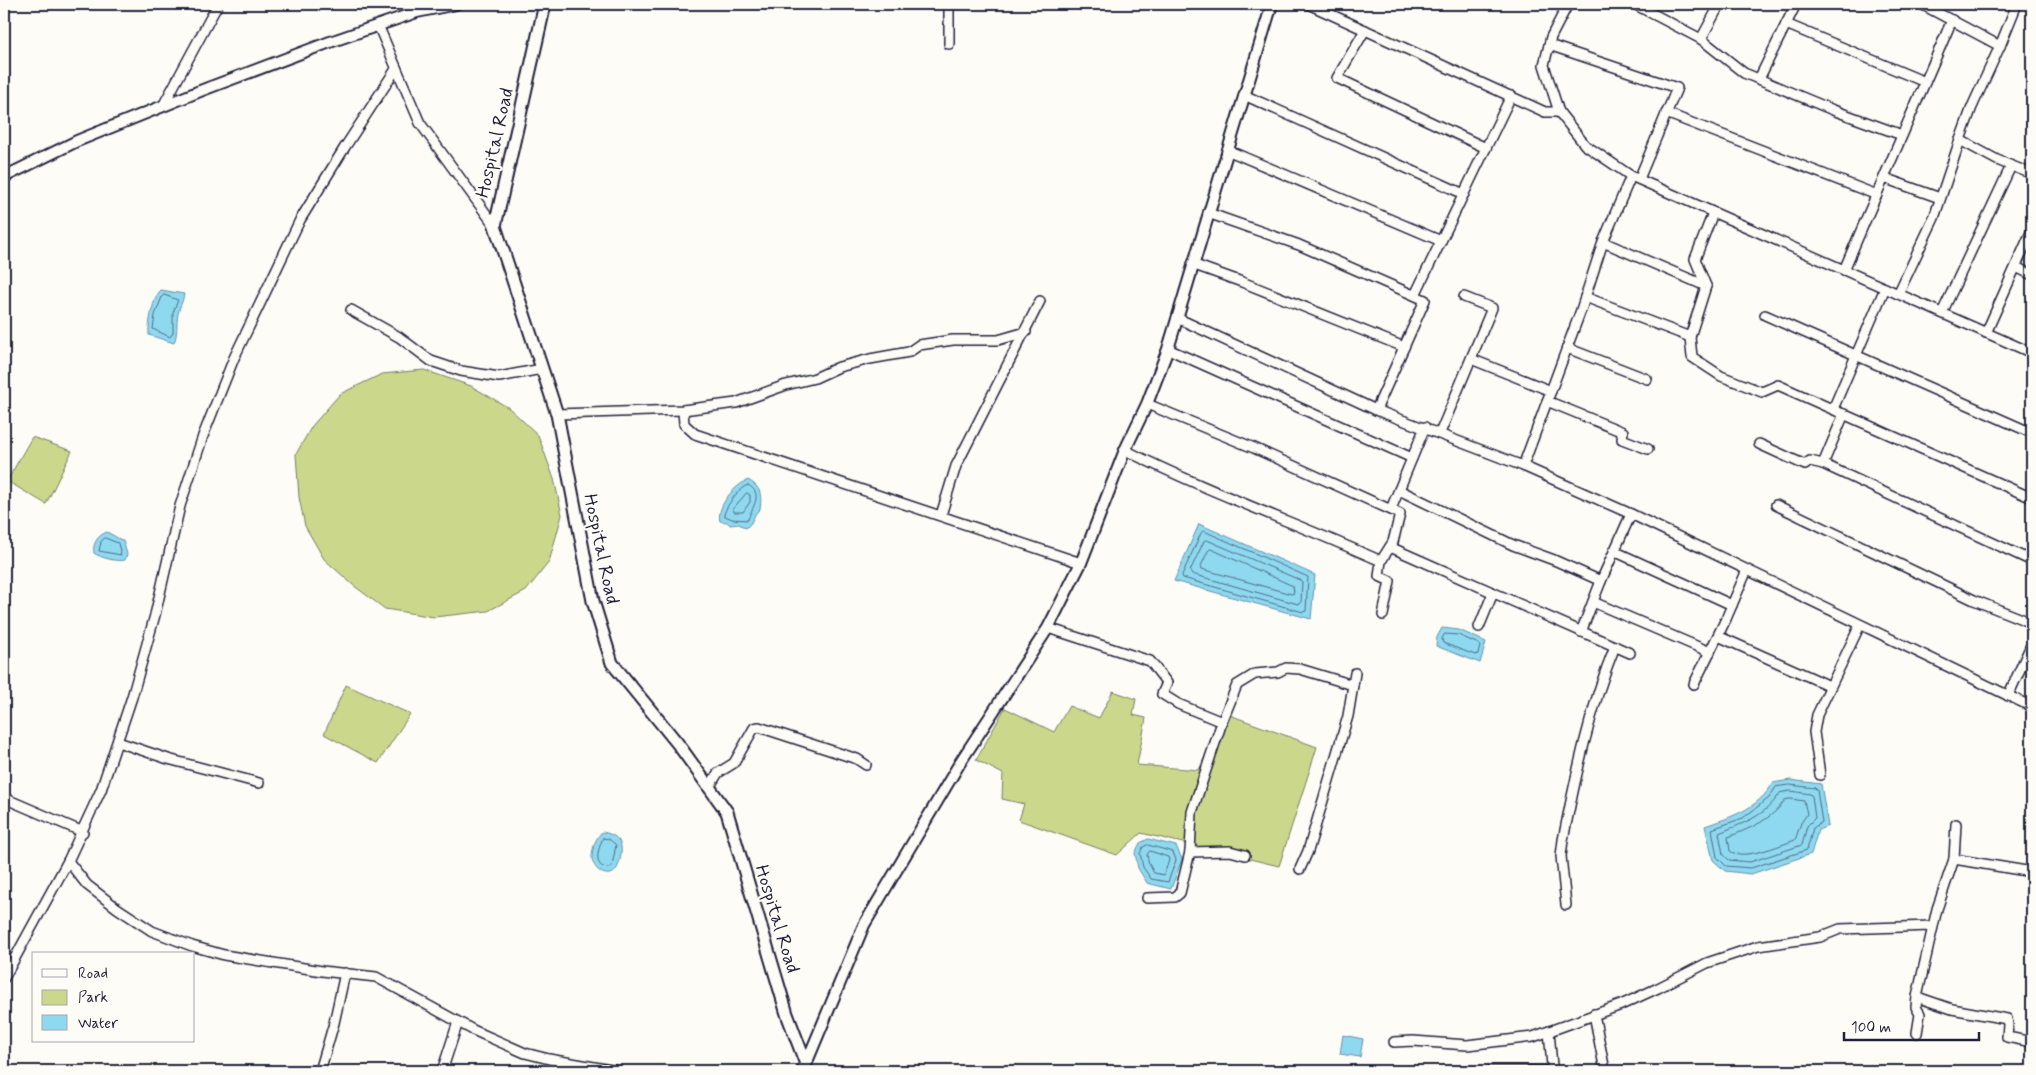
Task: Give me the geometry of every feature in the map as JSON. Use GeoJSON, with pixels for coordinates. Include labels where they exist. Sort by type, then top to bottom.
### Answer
{"type":"FeatureCollection","features":[{"type":"Feature","properties":{"kind":"main road","name":"Hospital Road"},"geometry":{"type":"LineString","coordinates":[[545,4],[495,226],[557,414],[593,601],[612,663],[678,744],[727,812],[804,1068]]}},
{"type":"Feature","properties":{"kind":"street"},"geometry":{"type":"LineString","coordinates":[[163,106],[218,4]]}},
{"type":"Feature","properties":{"kind":"street"},"geometry":{"type":"LineString","coordinates":[[4,176],[77,141],[330,42],[417,12],[456,4]]}},
{"type":"Feature","properties":{"kind":"street"},"geometry":{"type":"LineString","coordinates":[[949,4],[949,44]]}},
{"type":"Feature","properties":{"kind":"street"},"geometry":{"type":"LineString","coordinates":[[804,1068],[864,925],[961,761],[1048,628],[1081,563],[1125,450],[1148,404],[1168,349],[1192,264],[1272,4]]}},
{"type":"Feature","properties":{"kind":"street"},"geometry":{"type":"LineString","coordinates":[[1308,4],[1545,112],[1559,112]]}},
{"type":"Feature","properties":{"kind":"street"},"geometry":{"type":"LineString","coordinates":[[1568,4],[1551,36],[1544,66],[1559,112],[1585,145],[1635,178],[2032,353]]}},
{"type":"Feature","properties":{"kind":"street"},"geometry":{"type":"LineString","coordinates":[[1634,4],[1701,39],[1744,73],[1833,110],[1902,135]]}},
{"type":"Feature","properties":{"kind":"street"},"geometry":{"type":"LineString","coordinates":[[1701,39],[1720,4]]}},
{"type":"Feature","properties":{"kind":"street"},"geometry":{"type":"LineString","coordinates":[[1759,79],[1796,4]]}},
{"type":"Feature","properties":{"kind":"street"},"geometry":{"type":"LineString","coordinates":[[1921,4],[2000,46]]}},
{"type":"Feature","properties":{"kind":"street"},"geometry":{"type":"LineString","coordinates":[[1898,294],[1934,218],[1972,107],[2017,4]]}},
{"type":"Feature","properties":{"kind":"street"},"geometry":{"type":"LineString","coordinates":[[1844,270],[1952,20]]}},
{"type":"Feature","properties":{"kind":"street"},"geometry":{"type":"LineString","coordinates":[[1786,24],[1925,82]]}},
{"type":"Feature","properties":{"kind":"street"},"geometry":{"type":"LineString","coordinates":[[378,25],[420,123],[495,226]]}},
{"type":"Feature","properties":{"kind":"street"},"geometry":{"type":"LineString","coordinates":[[1365,30],[1337,78],[1486,148]]}},
{"type":"Feature","properties":{"kind":"street"},"geometry":{"type":"LineString","coordinates":[[1523,466],[1567,348],[1603,242],[1666,113],[1676,88],[1549,45]]}},
{"type":"Feature","properties":{"kind":"street"},"geometry":{"type":"LineString","coordinates":[[4,978],[68,861],[82,832],[118,742],[155,615],[180,506],[203,436],[227,374],[300,220],[396,69]]}},
{"type":"Feature","properties":{"kind":"street"},"geometry":{"type":"LineString","coordinates":[[1244,95],[1464,194]]}},
{"type":"Feature","properties":{"kind":"street"},"geometry":{"type":"LineString","coordinates":[[1415,295],[1511,96]]}},
{"type":"Feature","properties":{"kind":"street"},"geometry":{"type":"LineString","coordinates":[[1666,113],[1877,195]]}},
{"type":"Feature","properties":{"kind":"street"},"geometry":{"type":"LineString","coordinates":[[1960,140],[2011,166],[2032,174]]}},
{"type":"Feature","properties":{"kind":"street"},"geometry":{"type":"LineString","coordinates":[[1227,150],[1442,240]]}},
{"type":"Feature","properties":{"kind":"street"},"geometry":{"type":"LineString","coordinates":[[1942,313],[2011,166]]}},
{"type":"Feature","properties":{"kind":"street"},"geometry":{"type":"LineString","coordinates":[[1884,178],[1940,198]]}},
{"type":"Feature","properties":{"kind":"street"},"geometry":{"type":"LineString","coordinates":[[1208,213],[1299,245],[1425,300],[1376,410]]}},
{"type":"Feature","properties":{"kind":"street"},"geometry":{"type":"LineString","coordinates":[[1713,213],[1695,260],[1706,286],[1690,338],[1692,357],[1721,376],[1762,392],[1778,386],[2032,498]]}},
{"type":"Feature","properties":{"kind":"street"},"geometry":{"type":"LineString","coordinates":[[1986,333],[2032,230]]}},
{"type":"Feature","properties":{"kind":"street"},"geometry":{"type":"LineString","coordinates":[[1603,242],[1706,286]]}},
{"type":"Feature","properties":{"kind":"street"},"geometry":{"type":"LineString","coordinates":[[1192,264],[1404,347]]}},
{"type":"Feature","properties":{"kind":"street"},"geometry":{"type":"LineString","coordinates":[[2016,267],[2032,275]]}},
{"type":"Feature","properties":{"kind":"street"},"geometry":{"type":"LineString","coordinates":[[1833,409],[1885,288]]}},
{"type":"Feature","properties":{"kind":"street"},"geometry":{"type":"LineString","coordinates":[[1440,433],[1492,308],[1464,296]]}},
{"type":"Feature","properties":{"kind":"street"},"geometry":{"type":"LineString","coordinates":[[1585,297],[1690,338]]}},
{"type":"Feature","properties":{"kind":"street"},"geometry":{"type":"LineString","coordinates":[[941,516],[956,466],[1026,332],[1040,301]]}},
{"type":"Feature","properties":{"kind":"street"},"geometry":{"type":"LineString","coordinates":[[351,310],[399,337],[431,361],[461,371],[500,377],[542,370]]}},
{"type":"Feature","properties":{"kind":"street"},"geometry":{"type":"LineString","coordinates":[[1765,315],[2032,433]]}},
{"type":"Feature","properties":{"kind":"street"},"geometry":{"type":"LineString","coordinates":[[1177,318],[1376,410],[1425,427],[1523,466],[1631,514],[2032,707]]}},
{"type":"Feature","properties":{"kind":"street"},"geometry":{"type":"LineString","coordinates":[[557,414],[683,410],[736,403],[786,385],[815,378],[839,367],[909,352],[919,345],[953,340],[998,340],[1026,332]]}},
{"type":"Feature","properties":{"kind":"street"},"geometry":{"type":"LineString","coordinates":[[1567,348],[1647,379]]}},
{"type":"Feature","properties":{"kind":"street"},"geometry":{"type":"LineString","coordinates":[[1168,349],[1412,458]]}},
{"type":"Feature","properties":{"kind":"street"},"geometry":{"type":"LineString","coordinates":[[1471,359],[1551,391]]}},
{"type":"Feature","properties":{"kind":"street"},"geometry":{"type":"LineString","coordinates":[[1547,401],[1623,432],[1622,439],[1648,449]]}},
{"type":"Feature","properties":{"kind":"street"},"geometry":{"type":"LineString","coordinates":[[1148,404],[1400,514],[1397,529],[1390,546],[1380,561],[1379,576],[1390,581],[1383,615]]}},
{"type":"Feature","properties":{"kind":"street"},"geometry":{"type":"LineString","coordinates":[[683,410],[684,424],[696,434],[1081,563]]}},
{"type":"Feature","properties":{"kind":"street"},"geometry":{"type":"LineString","coordinates":[[1823,464],[1844,414]]}},
{"type":"Feature","properties":{"kind":"street"},"geometry":{"type":"LineString","coordinates":[[1391,509],[1425,427]]}},
{"type":"Feature","properties":{"kind":"street"},"geometry":{"type":"LineString","coordinates":[[1759,444],[1805,465],[1810,460],[1823,464],[2032,561]]}},
{"type":"Feature","properties":{"kind":"street"},"geometry":{"type":"LineString","coordinates":[[1125,450],[1206,488],[1312,530],[1380,561]]}},
{"type":"Feature","properties":{"kind":"street"},"geometry":{"type":"LineString","coordinates":[[1399,490],[1513,545],[1554,560],[1601,581]]}},
{"type":"Feature","properties":{"kind":"street"},"geometry":{"type":"LineString","coordinates":[[1776,505],[1974,600],[2032,624]]}},
{"type":"Feature","properties":{"kind":"street"},"geometry":{"type":"LineString","coordinates":[[1581,632],[1631,514]]}},
{"type":"Feature","properties":{"kind":"street"},"geometry":{"type":"LineString","coordinates":[[1390,546],[1493,594],[1630,653]]}},
{"type":"Feature","properties":{"kind":"street"},"geometry":{"type":"LineString","coordinates":[[1614,551],[1732,605]]}},
{"type":"Feature","properties":{"kind":"street"},"geometry":{"type":"LineString","coordinates":[[1694,684],[1718,636],[1747,570]]}},
{"type":"Feature","properties":{"kind":"street"},"geometry":{"type":"LineString","coordinates":[[1479,627],[1493,594]]}},
{"type":"Feature","properties":{"kind":"street"},"geometry":{"type":"LineString","coordinates":[[1593,602],[1710,652]]}},
{"type":"Feature","properties":{"kind":"street"},"geometry":{"type":"LineString","coordinates":[[1820,776],[1814,732],[1817,715],[1860,624]]}},
{"type":"Feature","properties":{"kind":"street"},"geometry":{"type":"LineString","coordinates":[[1048,628],[1150,661],[1167,683],[1162,694],[1178,704],[1222,722]]}},
{"type":"Feature","properties":{"kind":"street"},"geometry":{"type":"LineString","coordinates":[[1718,636],[1830,686]]}},
{"type":"Feature","properties":{"kind":"street"},"geometry":{"type":"LineString","coordinates":[[2008,696],[2032,643]]}},
{"type":"Feature","properties":{"kind":"street"},"geometry":{"type":"LineString","coordinates":[[1566,905],[1561,856],[1563,840],[1584,745],[1603,676],[1615,646]]}},
{"type":"Feature","properties":{"kind":"street"},"geometry":{"type":"LineString","coordinates":[[1147,898],[1175,897],[1180,893],[1190,852],[1192,812],[1222,722],[1237,685],[1255,674],[1278,672],[1286,668],[1300,669],[1353,685]]}},
{"type":"Feature","properties":{"kind":"street"},"geometry":{"type":"LineString","coordinates":[[1300,869],[1308,851],[1348,716],[1355,673]]}},
{"type":"Feature","properties":{"kind":"street"},"geometry":{"type":"LineString","coordinates":[[710,787],[718,773],[734,763],[754,728],[759,727],[857,759],[866,765]]}},
{"type":"Feature","properties":{"kind":"street"},"geometry":{"type":"LineString","coordinates":[[118,742],[168,759],[260,783]]}},
{"type":"Feature","properties":{"kind":"street"},"geometry":{"type":"LineString","coordinates":[[4,798],[82,832]]}},
{"type":"Feature","properties":{"kind":"street"},"geometry":{"type":"LineString","coordinates":[[1917,1033],[1920,1014],[1916,1007],[1917,997],[1932,926],[1954,859],[1956,824]]}},
{"type":"Feature","properties":{"kind":"street"},"geometry":{"type":"LineString","coordinates":[[1190,852],[1230,851],[1245,855]]}},
{"type":"Feature","properties":{"kind":"street"},"geometry":{"type":"LineString","coordinates":[[1954,859],[2032,872]]}},
{"type":"Feature","properties":{"kind":"street"},"geometry":{"type":"LineString","coordinates":[[68,861],[88,885],[117,908],[152,931],[224,955],[376,978],[458,1022],[525,1053],[617,1071]]}},
{"type":"Feature","properties":{"kind":"street"},"geometry":{"type":"LineString","coordinates":[[1394,1042],[1413,1041],[1467,1045],[1489,1044],[1533,1037],[1621,1005],[1707,963],[1758,946],[1820,937],[1840,929],[1932,926]]}},
{"type":"Feature","properties":{"kind":"street"},"geometry":{"type":"LineString","coordinates":[[320,1071],[334,1023],[345,973]]}},
{"type":"Feature","properties":{"kind":"street"},"geometry":{"type":"LineString","coordinates":[[1917,997],[1952,1010],[2007,1019],[2007,1037],[2032,1042]]}},
{"type":"Feature","properties":{"kind":"street"},"geometry":{"type":"LineString","coordinates":[[1594,1014],[1604,1071]]}},
{"type":"Feature","properties":{"kind":"street"},"geometry":{"type":"LineString","coordinates":[[442,1071],[458,1022]]}},
{"type":"Feature","properties":{"kind":"street"},"geometry":{"type":"LineString","coordinates":[[1490,1071],[1550,1071],[1552,1066],[1549,1031]]}},
{"type":"Feature","properties":{"kind":"green space"},"geometry":{"type":"Polygon","coordinates":[[[424,370],[471,386],[509,408],[538,435],[554,479],[562,515],[549,562],[526,591],[488,611],[434,617],[385,609],[353,585],[324,559],[305,526],[299,497],[296,454],[312,426],[340,394],[382,374],[424,370]]]}},
{"type":"Feature","properties":{"kind":"green space"},"geometry":{"type":"Polygon","coordinates":[[[32,437],[72,451],[46,504],[7,481],[32,437]]]}},
{"type":"Feature","properties":{"kind":"green space"},"geometry":{"type":"Polygon","coordinates":[[[346,685],[410,714],[378,763],[324,734],[346,685]]]}},
{"type":"Feature","properties":{"kind":"green space"},"geometry":{"type":"Polygon","coordinates":[[[1113,691],[1136,699],[1133,715],[1146,718],[1137,765],[1199,770],[1224,713],[1317,747],[1279,866],[1141,833],[1117,855],[1019,820],[1024,804],[1002,799],[1003,774],[976,760],[1005,708],[1054,732],[1069,706],[1099,718],[1113,691]]]}},
{"type":"Feature","properties":{"kind":"water"},"geometry":{"type":"Polygon","coordinates":[[[161,290],[184,294],[177,318],[174,343],[149,335],[152,311],[158,293],[161,290]]]}},
{"type":"Feature","properties":{"kind":"water"},"geometry":{"type":"Polygon","coordinates":[[[748,480],[760,492],[761,500],[760,509],[751,523],[746,528],[739,524],[730,525],[727,522],[720,521],[721,509],[732,491],[748,480]]]}},
{"type":"Feature","properties":{"kind":"water"},"geometry":{"type":"Polygon","coordinates":[[[1199,524],[1315,575],[1311,619],[1174,581],[1199,524]]]}},
{"type":"Feature","properties":{"kind":"water"},"geometry":{"type":"Polygon","coordinates":[[[107,532],[123,541],[127,554],[125,560],[109,559],[94,553],[96,540],[107,532]]]}},
{"type":"Feature","properties":{"kind":"water"},"geometry":{"type":"Polygon","coordinates":[[[1442,628],[1459,630],[1486,642],[1480,663],[1436,646],[1437,637],[1442,628]]]}},
{"type":"Feature","properties":{"kind":"water"},"geometry":{"type":"Polygon","coordinates":[[[1790,780],[1821,784],[1828,826],[1818,830],[1811,854],[1751,874],[1725,871],[1713,860],[1705,826],[1752,806],[1767,792],[1773,783],[1790,780]]]}},
{"type":"Feature","properties":{"kind":"water"},"geometry":{"type":"Polygon","coordinates":[[[602,832],[616,837],[621,848],[618,867],[613,873],[609,874],[598,870],[592,860],[595,843],[602,832]]]}},
{"type":"Feature","properties":{"kind":"water"},"geometry":{"type":"Polygon","coordinates":[[[1148,839],[1176,846],[1182,859],[1171,889],[1147,883],[1138,868],[1135,853],[1140,843],[1148,839]]]}},
{"type":"Feature","properties":{"kind":"water"},"geometry":{"type":"Polygon","coordinates":[[[1343,1035],[1363,1039],[1360,1057],[1340,1054],[1343,1035]]]}}]}
